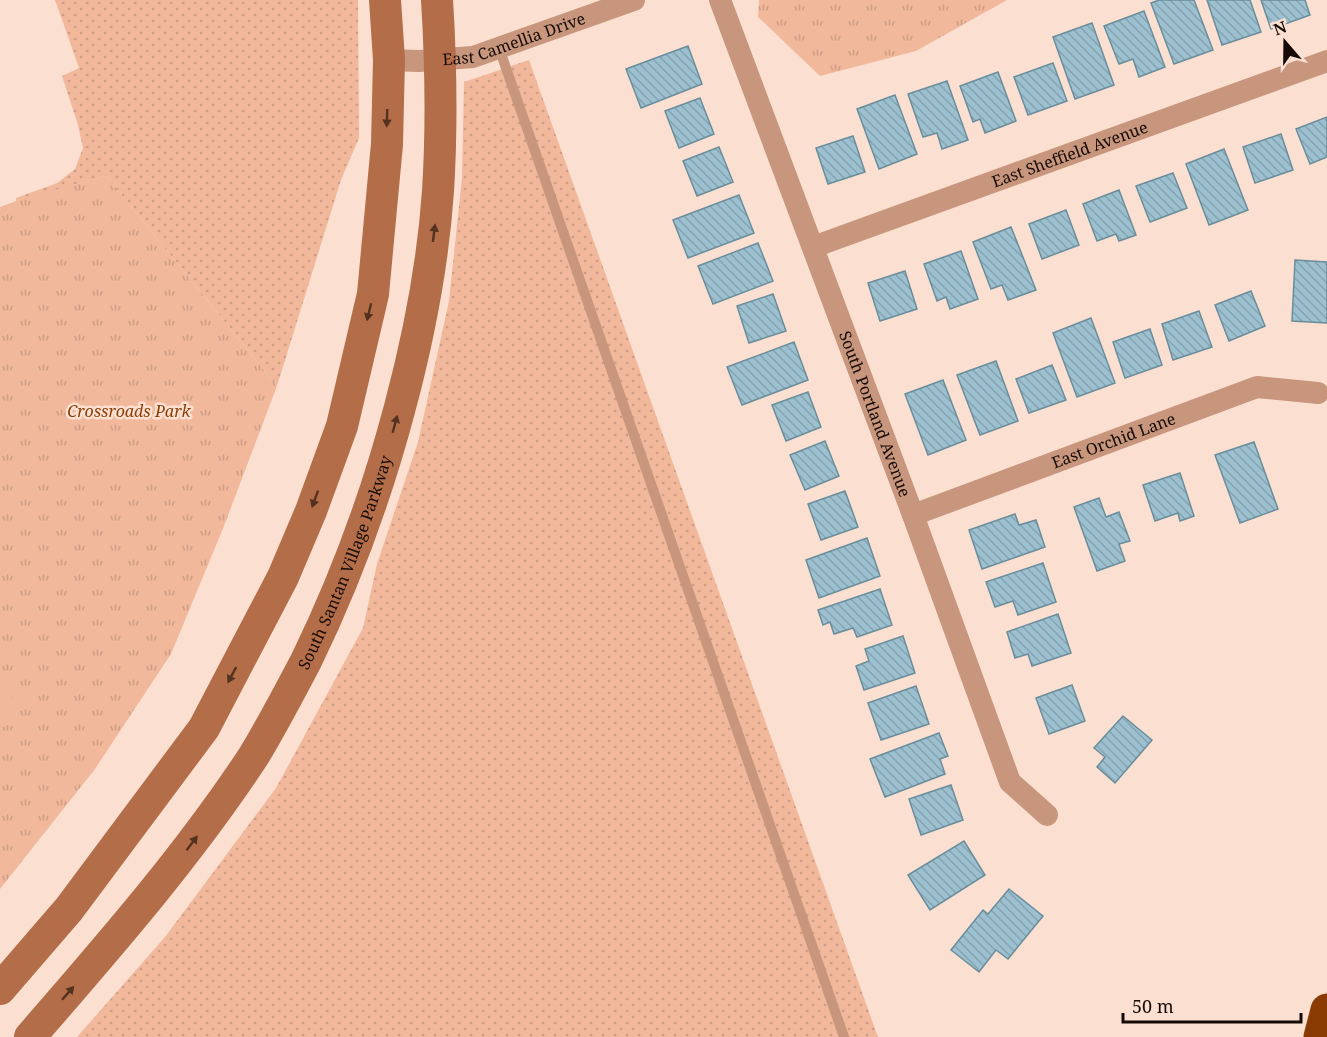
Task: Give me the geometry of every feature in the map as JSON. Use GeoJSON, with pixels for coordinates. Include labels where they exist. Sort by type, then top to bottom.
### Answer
{"type":"FeatureCollection","features":[{"type":"Feature","properties":{"kind":"highway"},"geometry":{"type":"LineString","coordinates":[[1320,1037],[1327,1010]]}},
{"type":"Feature","properties":{"kind":"main road"},"geometry":{"type":"LineString","coordinates":[[0,989],[69,909],[204,728],[283,577],[311,511],[342,426],[373,294],[387,144],[389,60],[386,0]]}},
{"type":"Feature","properties":{"kind":"main road","name":"South Santan Village Parkway"},"geometry":{"type":"LineString","coordinates":[[30,1037],[147,901],[215,813],[255,754],[293,686],[342,582],[388,453],[425,300],[438,192],[441,134],[441,59],[437,0]]}},
{"type":"Feature","properties":{"kind":"street","name":"East Camellia Drive"},"geometry":{"type":"LineString","coordinates":[[389,60],[419,61],[473,57],[634,0]]}},
{"type":"Feature","properties":{"kind":"street","name":"South Portland Avenue"},"geometry":{"type":"LineString","coordinates":[[720,0],[913,515],[1010,782],[1047,814]]}},
{"type":"Feature","properties":{"kind":"street","name":"East Sheffield Avenue"},"geometry":{"type":"LineString","coordinates":[[813,247],[1327,61]]}},
{"type":"Feature","properties":{"kind":"street","name":"East Orchid Lane"},"geometry":{"type":"LineString","coordinates":[[913,515],[1257,387],[1318,393]]}},
{"type":"Feature","properties":{"kind":"lane"},"geometry":{"type":"LineString","coordinates":[[499,48],[844,1037]]}},
{"type":"Feature","properties":{"kind":"green space"},"geometry":{"type":"Polygon","coordinates":[[[55,0],[358,0],[359,138],[341,180],[277,386],[106,176],[16,201],[16,198],[57,183],[75,169],[83,148],[62,76],[79,68],[55,0]]]}},
{"type":"Feature","properties":{"kind":"green space"},"geometry":{"type":"Polygon","coordinates":[[[759,0],[1007,0],[916,51],[820,76],[758,17],[759,0]]]}},
{"type":"Feature","properties":{"kind":"green space"},"geometry":{"type":"Polygon","coordinates":[[[529,60],[878,1037],[77,1037],[165,937],[276,788],[363,628],[377,564],[418,442],[449,301],[462,178],[464,82],[529,60]]]}},
{"type":"Feature","properties":{"kind":"green space","name":"Crossroads Park"},"geometry":{"type":"Polygon","coordinates":[[[106,176],[277,386],[224,526],[171,654],[95,769],[0,889],[0,207],[27,197],[106,176]]]}},
{"type":"Feature","properties":{"kind":"green space"},"geometry":{"type":"Polygon","coordinates":[[[0,663],[21,720],[0,728],[0,663]]]}},
{"type":"Feature","properties":{"kind":"building"},"geometry":{"type":"Polygon","coordinates":[[[1159,0],[1194,0],[1213,50],[1174,64],[1151,3],[1159,0]]]}},
{"type":"Feature","properties":{"kind":"building"},"geometry":{"type":"Polygon","coordinates":[[[1207,0],[1250,0],[1261,32],[1222,45],[1207,0]]]}},
{"type":"Feature","properties":{"kind":"building"},"geometry":{"type":"Polygon","coordinates":[[[1261,0],[1305,0],[1310,15],[1271,29],[1261,0]]]}},
{"type":"Feature","properties":{"kind":"building"},"geometry":{"type":"Polygon","coordinates":[[[1144,11],[1165,67],[1139,77],[1133,59],[1119,64],[1104,26],[1144,11]]]}},
{"type":"Feature","properties":{"kind":"building"},"geometry":{"type":"Polygon","coordinates":[[[1092,23],[1114,85],[1075,99],[1053,37],[1092,23]]]}},
{"type":"Feature","properties":{"kind":"building"},"geometry":{"type":"Polygon","coordinates":[[[688,46],[702,84],[641,108],[626,69],[688,46]]]}},
{"type":"Feature","properties":{"kind":"building"},"geometry":{"type":"Polygon","coordinates":[[[1053,63],[1067,101],[1028,115],[1014,77],[1053,63]]]}},
{"type":"Feature","properties":{"kind":"building"},"geometry":{"type":"Polygon","coordinates":[[[998,72],[1016,121],[985,133],[980,119],[973,122],[960,86],[998,72]]]}},
{"type":"Feature","properties":{"kind":"building"},"geometry":{"type":"Polygon","coordinates":[[[947,81],[968,140],[942,149],[937,133],[923,137],[908,94],[947,81]]]}},
{"type":"Feature","properties":{"kind":"building"},"geometry":{"type":"Polygon","coordinates":[[[895,95],[917,154],[879,169],[857,109],[895,95]]]}},
{"type":"Feature","properties":{"kind":"building"},"geometry":{"type":"Polygon","coordinates":[[[700,98],[714,134],[679,148],[665,111],[700,98]]]}},
{"type":"Feature","properties":{"kind":"building"},"geometry":{"type":"Polygon","coordinates":[[[1327,117],[1327,157],[1310,164],[1296,129],[1327,117]]]}},
{"type":"Feature","properties":{"kind":"building"},"geometry":{"type":"Polygon","coordinates":[[[1281,134],[1293,170],[1255,183],[1243,147],[1281,134]]]}},
{"type":"Feature","properties":{"kind":"building"},"geometry":{"type":"Polygon","coordinates":[[[853,136],[865,172],[828,184],[816,148],[853,136]]]}},
{"type":"Feature","properties":{"kind":"building"},"geometry":{"type":"Polygon","coordinates":[[[719,147],[733,182],[697,196],[683,161],[719,147]]]}},
{"type":"Feature","properties":{"kind":"building"},"geometry":{"type":"Polygon","coordinates":[[[1224,149],[1248,210],[1209,225],[1186,164],[1224,149]]]}},
{"type":"Feature","properties":{"kind":"building"},"geometry":{"type":"Polygon","coordinates":[[[1173,173],[1187,208],[1150,222],[1136,186],[1173,173]]]}},
{"type":"Feature","properties":{"kind":"building"},"geometry":{"type":"Polygon","coordinates":[[[1119,190],[1136,235],[1119,241],[1116,234],[1097,241],[1083,204],[1119,190]]]}},
{"type":"Feature","properties":{"kind":"building"},"geometry":{"type":"Polygon","coordinates":[[[739,195],[754,233],[688,258],[673,220],[739,195]]]}},
{"type":"Feature","properties":{"kind":"building"},"geometry":{"type":"Polygon","coordinates":[[[1066,210],[1079,245],[1042,259],[1029,224],[1066,210]]]}},
{"type":"Feature","properties":{"kind":"building"},"geometry":{"type":"Polygon","coordinates":[[[1011,227],[1036,290],[1008,300],[1002,285],[991,289],[973,242],[1011,227]]]}},
{"type":"Feature","properties":{"kind":"building"},"geometry":{"type":"Polygon","coordinates":[[[758,243],[773,281],[713,304],[698,266],[758,243]]]}},
{"type":"Feature","properties":{"kind":"building"},"geometry":{"type":"Polygon","coordinates":[[[961,251],[978,299],[950,309],[946,297],[937,301],[924,264],[961,251]]]}},
{"type":"Feature","properties":{"kind":"building"},"geometry":{"type":"Polygon","coordinates":[[[1295,260],[1327,262],[1327,323],[1292,321],[1295,260]]]}},
{"type":"Feature","properties":{"kind":"building"},"geometry":{"type":"Polygon","coordinates":[[[905,271],[917,309],[880,321],[868,283],[905,271]]]}},
{"type":"Feature","properties":{"kind":"building"},"geometry":{"type":"Polygon","coordinates":[[[1251,291],[1265,326],[1229,341],[1215,305],[1251,291]]]}},
{"type":"Feature","properties":{"kind":"building"},"geometry":{"type":"Polygon","coordinates":[[[773,294],[786,331],[749,343],[737,306],[773,294]]]}},
{"type":"Feature","properties":{"kind":"building"},"geometry":{"type":"Polygon","coordinates":[[[1199,311],[1212,347],[1173,360],[1162,324],[1199,311]]]}},
{"type":"Feature","properties":{"kind":"building"},"geometry":{"type":"Polygon","coordinates":[[[1091,318],[1115,383],[1077,397],[1053,333],[1091,318]]]}},
{"type":"Feature","properties":{"kind":"building"},"geometry":{"type":"Polygon","coordinates":[[[1150,329],[1162,365],[1125,378],[1113,342],[1150,329]]]}},
{"type":"Feature","properties":{"kind":"building"},"geometry":{"type":"Polygon","coordinates":[[[794,342],[808,380],[742,405],[727,367],[794,342]]]}},
{"type":"Feature","properties":{"kind":"building"},"geometry":{"type":"Polygon","coordinates":[[[996,361],[1018,421],[980,435],[957,375],[996,361]]]}},
{"type":"Feature","properties":{"kind":"building"},"geometry":{"type":"Polygon","coordinates":[[[1052,365],[1066,400],[1029,413],[1016,379],[1052,365]]]}},
{"type":"Feature","properties":{"kind":"building"},"geometry":{"type":"Polygon","coordinates":[[[943,380],[966,440],[928,455],[905,394],[943,380]]]}},
{"type":"Feature","properties":{"kind":"building"},"geometry":{"type":"Polygon","coordinates":[[[808,392],[821,427],[786,441],[772,405],[808,392]]]}},
{"type":"Feature","properties":{"kind":"building"},"geometry":{"type":"Polygon","coordinates":[[[825,441],[839,476],[805,490],[790,455],[825,441]]]}},
{"type":"Feature","properties":{"kind":"building"},"geometry":{"type":"Polygon","coordinates":[[[1254,442],[1278,509],[1240,523],[1215,455],[1254,442]]]}},
{"type":"Feature","properties":{"kind":"building"},"geometry":{"type":"Polygon","coordinates":[[[1180,473],[1194,516],[1180,521],[1178,513],[1155,521],[1143,485],[1180,473]]]}},
{"type":"Feature","properties":{"kind":"building"},"geometry":{"type":"Polygon","coordinates":[[[845,491],[858,527],[821,540],[808,504],[845,491]]]}},
{"type":"Feature","properties":{"kind":"building"},"geometry":{"type":"Polygon","coordinates":[[[1099,498],[1106,517],[1119,512],[1130,541],[1119,544],[1125,561],[1097,571],[1074,507],[1099,498]]]}},
{"type":"Feature","properties":{"kind":"building"},"geometry":{"type":"Polygon","coordinates":[[[1015,514],[1019,525],[1036,520],[1045,547],[982,569],[969,530],[1015,514]]]}},
{"type":"Feature","properties":{"kind":"building"},"geometry":{"type":"Polygon","coordinates":[[[867,538],[880,576],[819,598],[806,560],[867,538]]]}},
{"type":"Feature","properties":{"kind":"building"},"geometry":{"type":"Polygon","coordinates":[[[1043,563],[1056,602],[1018,615],[1013,601],[995,607],[986,582],[1043,563]]]}},
{"type":"Feature","properties":{"kind":"building"},"geometry":{"type":"Polygon","coordinates":[[[880,589],[892,625],[857,637],[853,628],[834,634],[830,622],[823,625],[818,610],[880,589]]]}},
{"type":"Feature","properties":{"kind":"building"},"geometry":{"type":"Polygon","coordinates":[[[1058,614],[1071,653],[1032,666],[1028,654],[1015,658],[1007,632],[1058,614]]]}},
{"type":"Feature","properties":{"kind":"building"},"geometry":{"type":"Polygon","coordinates":[[[903,636],[915,673],[864,690],[856,666],[869,661],[865,649],[903,636]]]}},
{"type":"Feature","properties":{"kind":"building"},"geometry":{"type":"Polygon","coordinates":[[[1072,685],[1085,721],[1049,734],[1036,698],[1072,685]]]}},
{"type":"Feature","properties":{"kind":"building"},"geometry":{"type":"Polygon","coordinates":[[[916,686],[929,724],[881,740],[868,703],[916,686]]]}},
{"type":"Feature","properties":{"kind":"building"},"geometry":{"type":"Polygon","coordinates":[[[1123,716],[1152,740],[1115,783],[1097,767],[1105,757],[1094,748],[1123,716]]]}},
{"type":"Feature","properties":{"kind":"building"},"geometry":{"type":"Polygon","coordinates":[[[939,733],[948,756],[940,759],[945,774],[885,797],[870,759],[939,733]]]}},
{"type":"Feature","properties":{"kind":"building"},"geometry":{"type":"Polygon","coordinates":[[[951,785],[963,820],[921,835],[909,799],[951,785]]]}},
{"type":"Feature","properties":{"kind":"building"},"geometry":{"type":"Polygon","coordinates":[[[964,841],[985,875],[930,910],[908,875],[964,841]]]}},
{"type":"Feature","properties":{"kind":"building"},"geometry":{"type":"Polygon","coordinates":[[[1009,889],[1043,916],[1008,959],[996,950],[979,972],[951,950],[983,910],[988,914],[1009,889]]]}}]}
